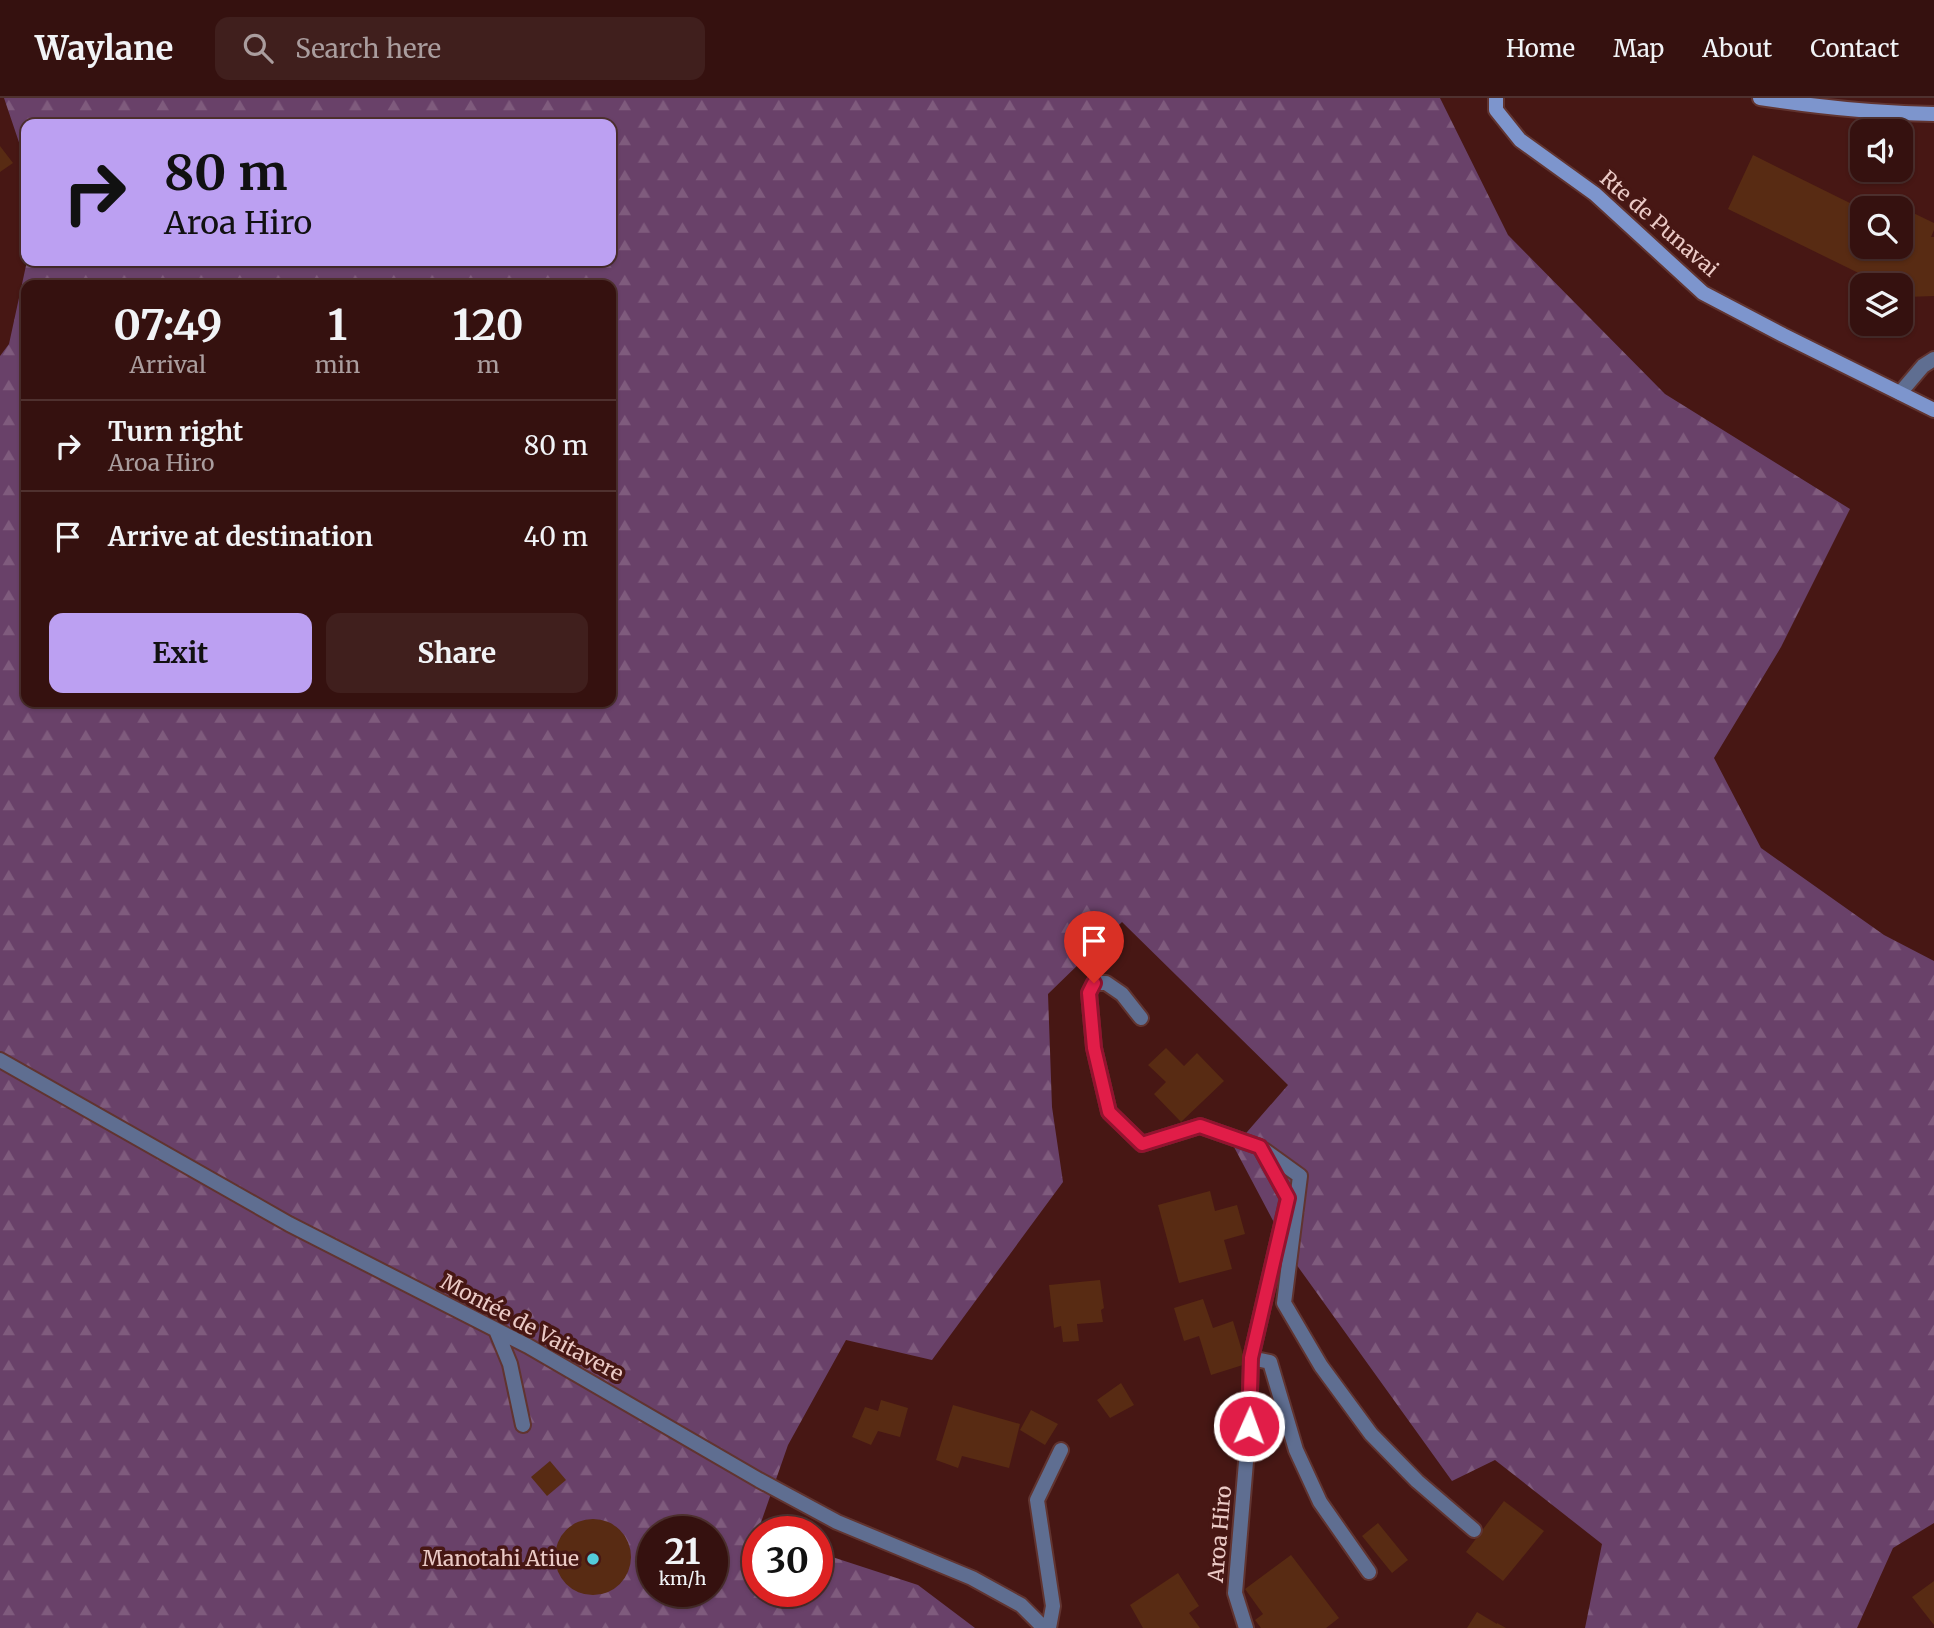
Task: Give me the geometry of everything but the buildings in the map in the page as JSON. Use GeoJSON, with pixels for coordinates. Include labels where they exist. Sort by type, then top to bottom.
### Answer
{"type":"FeatureCollection","features":[{"type":"Feature","properties":{"kind":"main road","name":"Rte de Punavai"},"geometry":{"type":"LineString","coordinates":[[1496,98],[1496,110],[1520,140],[1595,194],[1703,293],[1934,410]]}},
{"type":"Feature","properties":{"kind":"main road"},"geometry":{"type":"LineString","coordinates":[[1760,98],[1809,106],[1934,114]]}},
{"type":"Feature","properties":{"kind":"street"},"geometry":{"type":"LineString","coordinates":[[1900,393],[1923,366],[1934,359]]}},
{"type":"Feature","properties":{"kind":"street"},"geometry":{"type":"LineString","coordinates":[[1142,1018],[1122,994],[1106,983],[1094,983],[1089,993],[1094,1048],[1109,1112],[1142,1144],[1200,1126],[1260,1147],[1300,1176],[1283,1303],[1321,1366],[1371,1434],[1418,1481],[1474,1530]]}},
{"type":"Feature","properties":{"kind":"street","name":"Montée de Vaitavere"},"geometry":{"type":"LineString","coordinates":[[0,1060],[289,1223],[528,1346],[837,1522],[972,1578],[1009,1598],[1047,1628]]}},
{"type":"Feature","properties":{"kind":"street","name":"Aroa Hiro"},"geometry":{"type":"LineString","coordinates":[[1246,1628],[1236,1593],[1249,1426],[1251,1358],[1288,1198],[1260,1147]]}},
{"type":"Feature","properties":{"kind":"street"},"geometry":{"type":"LineString","coordinates":[[496,1330],[510,1364],[523,1425]]}},
{"type":"Feature","properties":{"kind":"street"},"geometry":{"type":"LineString","coordinates":[[1251,1358],[1270,1362],[1296,1450],[1320,1502],[1369,1572]]}},
{"type":"Feature","properties":{"kind":"street"},"geometry":{"type":"LineString","coordinates":[[1047,1628],[1053,1606],[1037,1500],[1062,1450]]}},
{"type":"Feature","properties":{"kind":"green space"},"geometry":{"type":"Polygon","coordinates":[[[4,98],[1440,98],[1508,235],[1665,394],[1850,509],[1781,647],[1714,758],[1761,848],[1884,935],[1934,961],[1934,1523],[1893,1548],[1857,1628],[1585,1628],[1602,1544],[1495,1460],[1452,1481],[1296,1264],[1234,1147],[1288,1085],[1122,922],[1048,994],[1052,1107],[1063,1182],[932,1360],[846,1340],[788,1445],[763,1516],[742,1516],[742,1607],[833,1607],[833,1557],[918,1585],[975,1628],[0,1628],[0,356],[9,344],[21,289],[21,707],[616,707],[616,280],[23,280],[26,266],[616,266],[616,119],[21,119],[21,148],[4,98]]]}},
{"type":"Feature","properties":{"kind":"place","name":"Manotahi Atiue"},"geometry":{"type":"Point","coordinates":[593,1559]}},
{"type":"Feature","properties":{"kind":"route"},"geometry":{"type":"LineString","coordinates":[[1094,983],[1089,993],[1094,1048],[1109,1112],[1142,1144],[1200,1126],[1260,1147],[1288,1198],[1251,1358],[1249,1426]]}}]}
